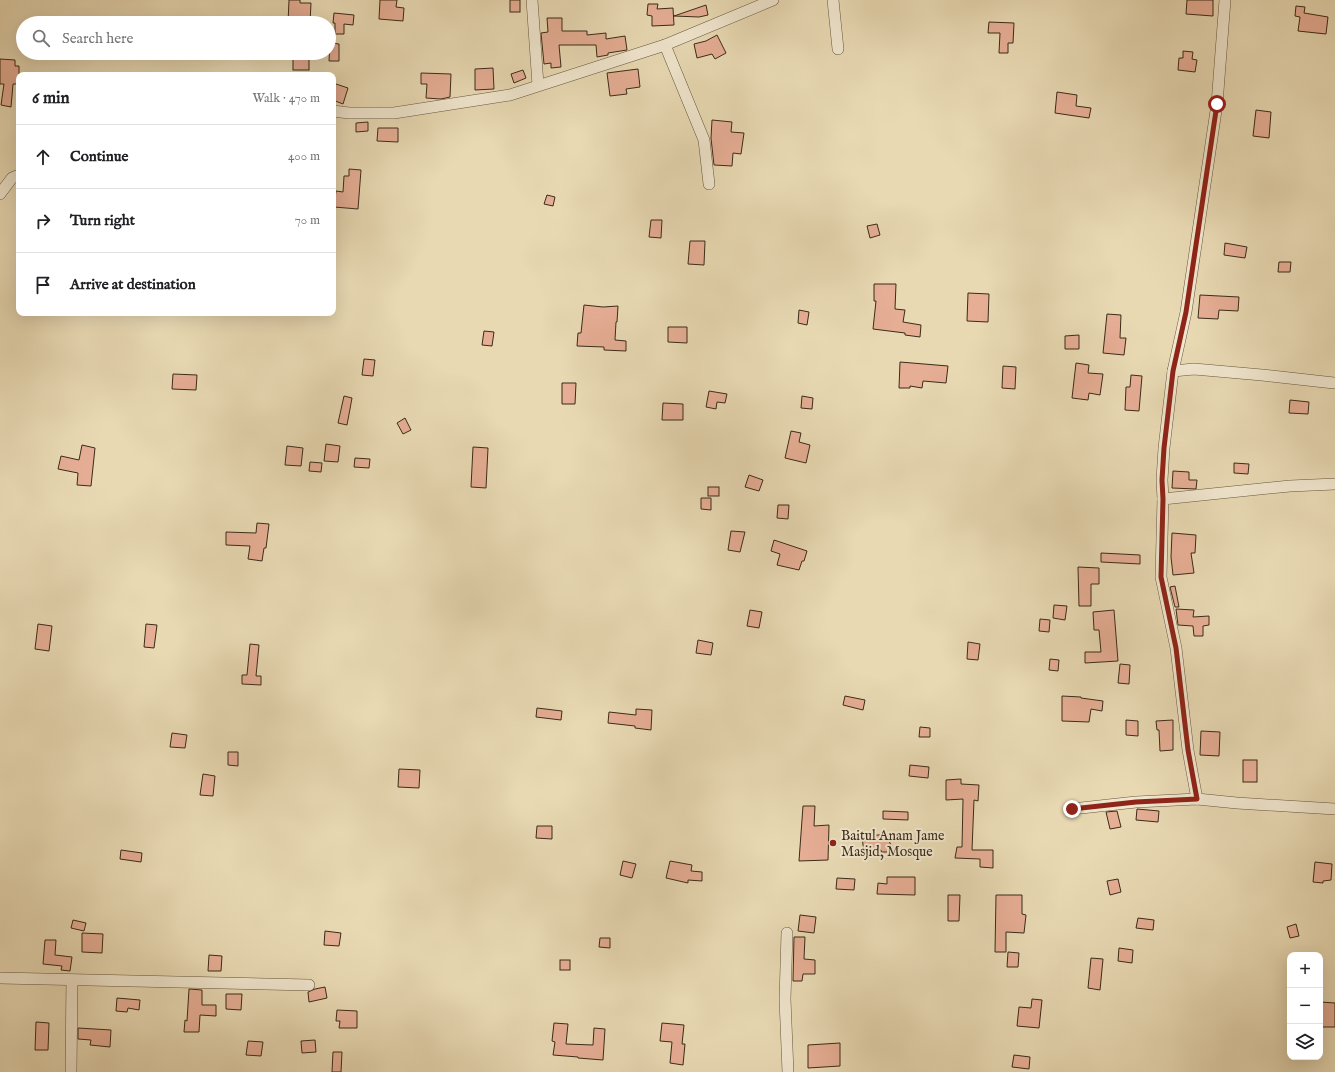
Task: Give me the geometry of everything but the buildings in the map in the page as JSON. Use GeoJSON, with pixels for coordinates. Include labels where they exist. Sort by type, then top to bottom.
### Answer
{"type":"FeatureCollection","features":[{"type":"Feature","properties":{"kind":"street"},"geometry":{"type":"LineString","coordinates":[[532,0],[538,85]]}},
{"type":"Feature","properties":{"kind":"street"},"geometry":{"type":"LineString","coordinates":[[336,111],[348,113],[394,113],[510,95],[666,45],[773,0]]}},
{"type":"Feature","properties":{"kind":"street"},"geometry":{"type":"LineString","coordinates":[[833,0],[838,49]]}},
{"type":"Feature","properties":{"kind":"street"},"geometry":{"type":"LineString","coordinates":[[1197,799],[1188,750],[1176,648],[1161,577],[1162,480],[1164,448],[1173,371],[1186,312],[1217,104],[1225,0]]}},
{"type":"Feature","properties":{"kind":"street"},"geometry":{"type":"LineString","coordinates":[[666,45],[704,140],[709,184]]}},
{"type":"Feature","properties":{"kind":"street"},"geometry":{"type":"LineString","coordinates":[[0,175],[15,177]]}},
{"type":"Feature","properties":{"kind":"street"},"geometry":{"type":"LineString","coordinates":[[0,194],[15,177]]}},
{"type":"Feature","properties":{"kind":"street"},"geometry":{"type":"LineString","coordinates":[[1173,371],[1194,369],[1334,383]]}},
{"type":"Feature","properties":{"kind":"street"},"geometry":{"type":"LineString","coordinates":[[1163,499],[1290,486],[1335,484]]}},
{"type":"Feature","properties":{"kind":"street"},"geometry":{"type":"LineString","coordinates":[[1072,809],[1136,802],[1197,799],[1335,809]]}},
{"type":"Feature","properties":{"kind":"street"},"geometry":{"type":"LineString","coordinates":[[787,933],[785,999],[788,1072]]}},
{"type":"Feature","properties":{"kind":"street"},"geometry":{"type":"LineString","coordinates":[[0,978],[72,980],[108,979],[309,985]]}},
{"type":"Feature","properties":{"kind":"street"},"geometry":{"type":"LineString","coordinates":[[71,1072],[72,980]]}},
{"type":"Feature","properties":{"kind":"place","name":"Baitul Anam Jame Masjid, Mosque"},"geometry":{"type":"Point","coordinates":[833,843]}},
{"type":"Feature","properties":{"kind":"route"},"geometry":{"type":"LineString","coordinates":[[1072,809],[1136,802],[1197,799],[1188,750],[1176,648],[1161,577],[1162,480],[1164,448],[1173,371],[1186,312],[1217,104]]}}]}
